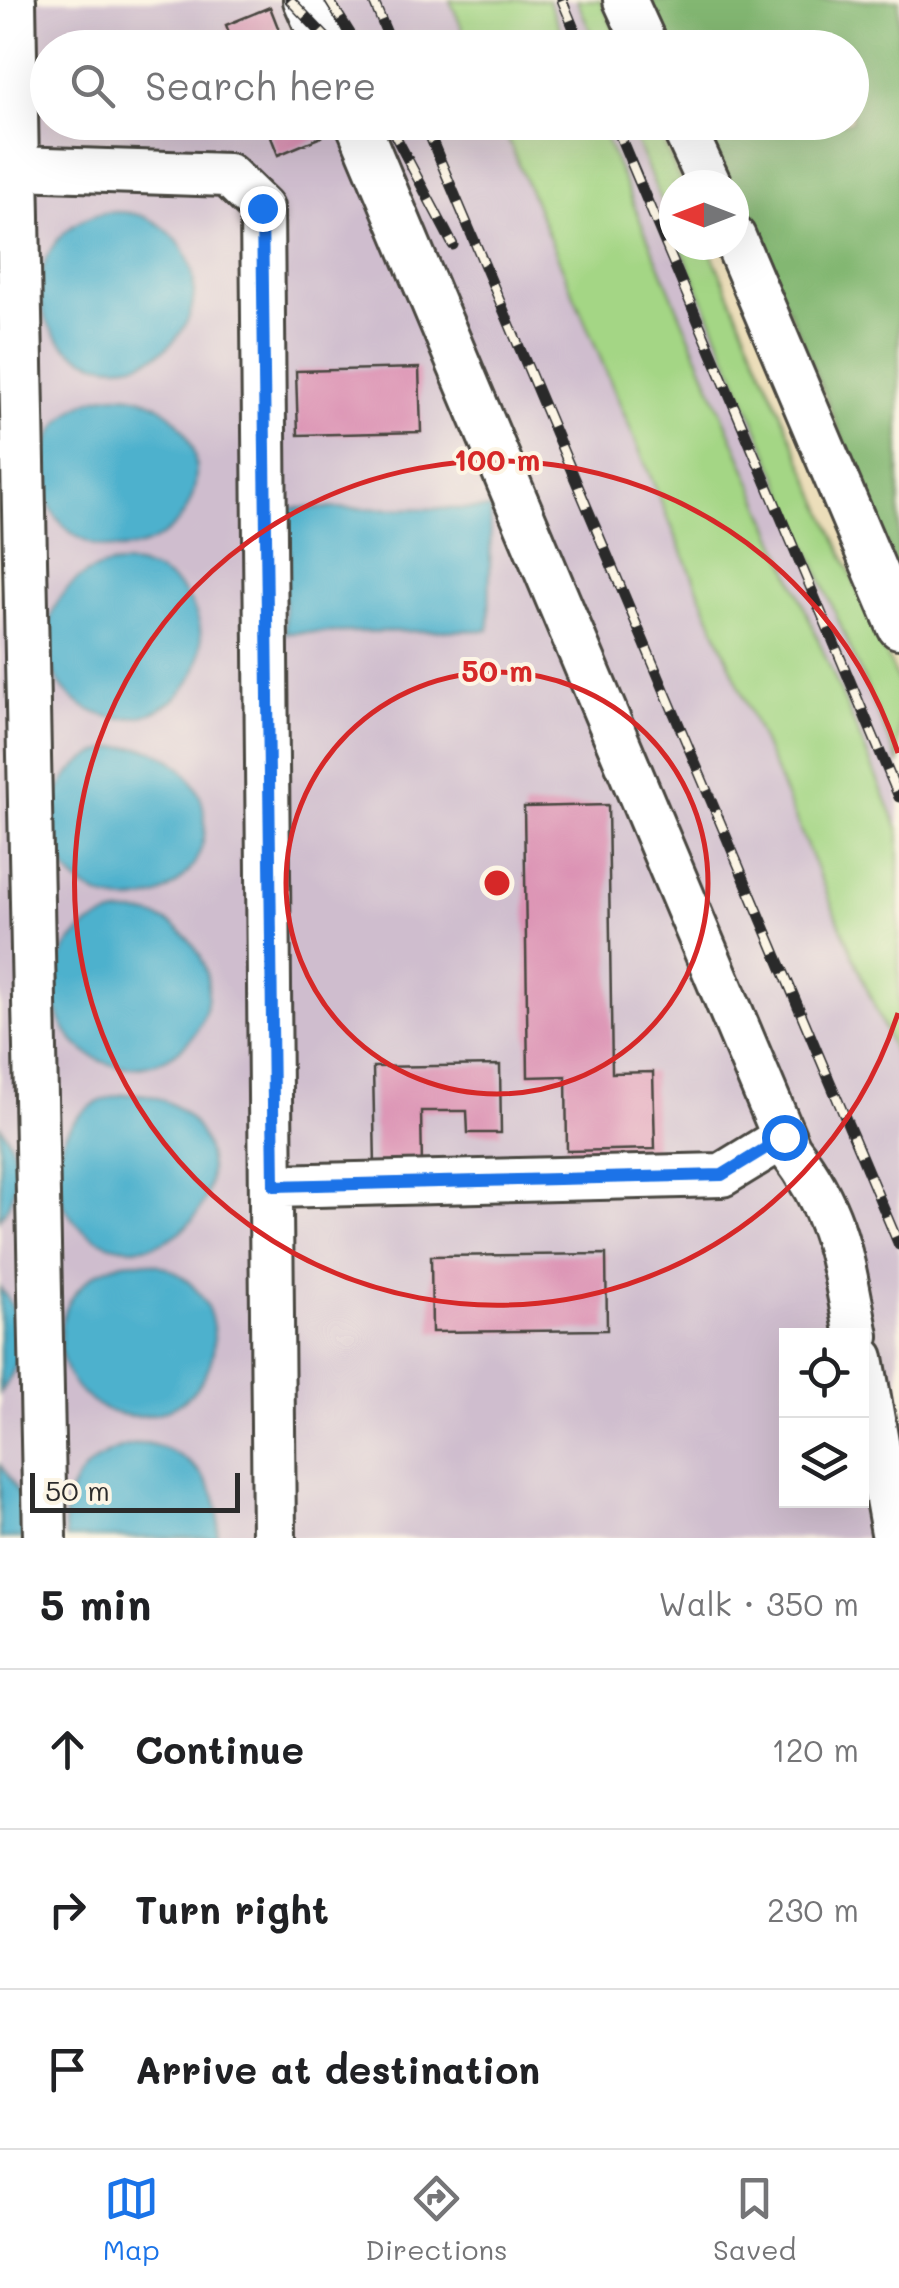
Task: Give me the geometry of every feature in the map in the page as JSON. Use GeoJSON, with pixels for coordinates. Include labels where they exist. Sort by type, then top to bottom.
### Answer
{"type":"FeatureCollection","features":[{"type":"Feature","properties":{"kind":"lane"},"geometry":{"type":"LineString","coordinates":[[14,0],[8,169],[45,1538]]}},
{"type":"Feature","properties":{"kind":"lane"},"geometry":{"type":"LineString","coordinates":[[305,0],[318,30]]}},
{"type":"Feature","properties":{"kind":"lane"},"geometry":{"type":"LineString","coordinates":[[625,0],[639,30]]}},
{"type":"Feature","properties":{"kind":"lane"},"geometry":{"type":"LineString","coordinates":[[365,140],[784,1137],[822,1195],[836,1226],[855,1328]]}},
{"type":"Feature","properties":{"kind":"lane"},"geometry":{"type":"LineString","coordinates":[[690,140],[703,170]]}},
{"type":"Feature","properties":{"kind":"lane"},"geometry":{"type":"LineString","coordinates":[[8,169],[228,175],[262,208],[274,1186],[274,1538]]}},
{"type":"Feature","properties":{"kind":"lane"},"geometry":{"type":"LineString","coordinates":[[744,260],[899,627]]}},
{"type":"Feature","properties":{"kind":"lane"},"geometry":{"type":"LineString","coordinates":[[274,1186],[722,1175],[784,1137]]}},
{"type":"Feature","properties":{"kind":"lane"},"geometry":{"type":"LineString","coordinates":[[869,1397],[894,1538]]}},
{"type":"Feature","properties":{"kind":"shaded area"},"geometry":{"type":"Polygon","coordinates":[[[0,0],[495,0],[508,30],[30,30],[30,140],[553,140],[899,963],[899,1538],[0,1538],[0,0]]]}},
{"type":"Feature","properties":{"kind":"shaded area"},"geometry":{"type":"Polygon","coordinates":[[[548,0],[577,0],[590,30],[561,30],[548,0]]]}},
{"type":"Feature","properties":{"kind":"shaded area"},"geometry":{"type":"Polygon","coordinates":[[[606,140],[635,140],[659,195],[659,260],[686,260],[899,764],[899,830],[606,140]]]}},
{"type":"Feature","properties":{"kind":"green space"},"geometry":{"type":"Polygon","coordinates":[[[450,0],[548,0],[561,30],[463,30],[450,0]]]}},
{"type":"Feature","properties":{"kind":"green space"},"geometry":{"type":"Polygon","coordinates":[[[577,0],[601,0],[614,30],[590,30],[577,0]]]}},
{"type":"Feature","properties":{"kind":"green space"},"geometry":{"type":"Polygon","coordinates":[[[646,0],[899,0],[899,576],[799,333],[749,225],[749,170],[724,170],[710,140],[869,140],[869,30],[660,30],[646,0]]]}},
{"type":"Feature","properties":{"kind":"green space"},"geometry":{"type":"Polygon","coordinates":[[[508,140],[606,140],[899,830],[899,1064],[508,140]]]}},
{"type":"Feature","properties":{"kind":"green space"},"geometry":{"type":"Polygon","coordinates":[[[635,140],[662,140],[675,170],[659,170],[659,195],[635,140]]]}},
{"type":"Feature","properties":{"kind":"green space"},"geometry":{"type":"Polygon","coordinates":[[[686,260],[715,260],[899,684],[899,764],[686,260]]]}},
{"type":"Feature","properties":{"kind":"water"},"geometry":{"type":"Polygon","coordinates":[[[117,212],[147,218],[172,234],[188,259],[194,289],[188,319],[172,344],[147,360],[117,366],[87,360],[62,344],[46,319],[40,289],[46,259],[62,234],[87,218],[117,212]]]}},
{"type":"Feature","properties":{"kind":"water"},"geometry":{"type":"Polygon","coordinates":[[[119,395],[149,401],[174,417],[190,442],[196,472],[190,502],[174,527],[149,543],[119,549],[89,543],[64,527],[48,502],[42,472],[48,442],[64,417],[89,401],[119,395]]]}},
{"type":"Feature","properties":{"kind":"water"},"geometry":{"type":"Polygon","coordinates":[[[283,508],[491,509],[489,630],[285,633],[283,508]]]}},
{"type":"Feature","properties":{"kind":"water"},"geometry":{"type":"Polygon","coordinates":[[[124,564],[154,570],[179,586],[195,611],[201,641],[195,671],[179,696],[154,712],[124,718],[94,712],[69,696],[53,671],[47,641],[53,611],[69,586],[94,570],[124,564]]]}},
{"type":"Feature","properties":{"kind":"water"},"geometry":{"type":"Polygon","coordinates":[[[128,747],[158,753],[183,769],[199,794],[205,824],[199,854],[183,879],[158,895],[128,901],[98,895],[73,879],[57,854],[51,824],[57,794],[73,769],[98,753],[128,747]]]}},
{"type":"Feature","properties":{"kind":"water"},"geometry":{"type":"Polygon","coordinates":[[[131,913],[161,919],[186,935],[202,960],[208,990],[202,1020],[186,1045],[161,1061],[131,1067],[101,1061],[76,1045],[60,1020],[54,990],[60,960],[76,935],[101,919],[131,913]]]}},
{"type":"Feature","properties":{"kind":"water"},"geometry":{"type":"Polygon","coordinates":[[[133,1094],[163,1100],[188,1116],[204,1141],[210,1171],[204,1201],[188,1226],[163,1242],[133,1248],[103,1242],[78,1226],[62,1201],[56,1171],[62,1141],[78,1116],[103,1100],[133,1094]]]}},
{"type":"Feature","properties":{"kind":"water"},"geometry":{"type":"Polygon","coordinates":[[[0,1126],[12,1148],[16,1172],[12,1196],[0,1219],[0,1126]]]}},
{"type":"Feature","properties":{"kind":"water"},"geometry":{"type":"Polygon","coordinates":[[[137,1262],[167,1268],[192,1284],[208,1309],[214,1339],[208,1369],[192,1394],[167,1410],[137,1416],[107,1410],[82,1394],[66,1369],[60,1339],[66,1309],[82,1284],[107,1268],[137,1262]]]}},
{"type":"Feature","properties":{"kind":"water"},"geometry":{"type":"Polygon","coordinates":[[[0,1288],[15,1314],[20,1340],[15,1367],[0,1393],[0,1288]]]}},
{"type":"Feature","properties":{"kind":"water"},"geometry":{"type":"Polygon","coordinates":[[[146,1443],[178,1455],[202,1475],[216,1503],[217,1538],[66,1538],[67,1501],[83,1472],[110,1452],[146,1443]]]}},
{"type":"Feature","properties":{"kind":"water"},"geometry":{"type":"Polygon","coordinates":[[[0,1465],[20,1499],[23,1538],[0,1538],[0,1465]]]}},
{"type":"Feature","properties":{"kind":"building"},"geometry":{"type":"Polygon","coordinates":[[[270,7],[279,30],[228,30],[226,25],[270,7]]]}},
{"type":"Feature","properties":{"kind":"building"},"geometry":{"type":"Polygon","coordinates":[[[272,140],[314,140],[278,155],[272,140]]]}},
{"type":"Feature","properties":{"kind":"building"},"geometry":{"type":"Polygon","coordinates":[[[419,368],[421,432],[298,435],[296,371],[419,368]]]}},
{"type":"Feature","properties":{"kind":"building"},"geometry":{"type":"Polygon","coordinates":[[[608,805],[612,1073],[653,1072],[655,1149],[567,1151],[566,1076],[528,1077],[524,807],[608,805]]]}},
{"type":"Feature","properties":{"kind":"building"},"geometry":{"type":"Polygon","coordinates":[[[500,1065],[501,1133],[468,1133],[467,1111],[421,1111],[422,1167],[375,1168],[373,1067],[500,1065]]]}},
{"type":"Feature","properties":{"kind":"building"},"geometry":{"type":"Polygon","coordinates":[[[606,1254],[607,1330],[432,1332],[431,1256],[606,1254]]]}},
{"type":"Feature","properties":{"kind":"railway"},"geometry":{"type":"LineString","coordinates":[[290,0],[319,30]]}},
{"type":"Feature","properties":{"kind":"railway"},"geometry":{"type":"LineString","coordinates":[[329,0],[348,30]]}},
{"type":"Feature","properties":{"kind":"railway"},"geometry":{"type":"LineString","coordinates":[[373,0],[386,30]]}},
{"type":"Feature","properties":{"kind":"railway"},"geometry":{"type":"LineString","coordinates":[[562,0],[574,30]]}},
{"type":"Feature","properties":{"kind":"railway"},"geometry":{"type":"LineString","coordinates":[[398,140],[453,245]]}},
{"type":"Feature","properties":{"kind":"railway"},"geometry":{"type":"LineString","coordinates":[[432,140],[899,1245]]}},
{"type":"Feature","properties":{"kind":"railway"},"geometry":{"type":"LineString","coordinates":[[622,140],[899,797]]}},
{"type":"Feature","properties":{"kind":"route"},"geometry":{"type":"LineString","coordinates":[[262,208],[274,1186],[722,1175],[784,1137]]}}]}
